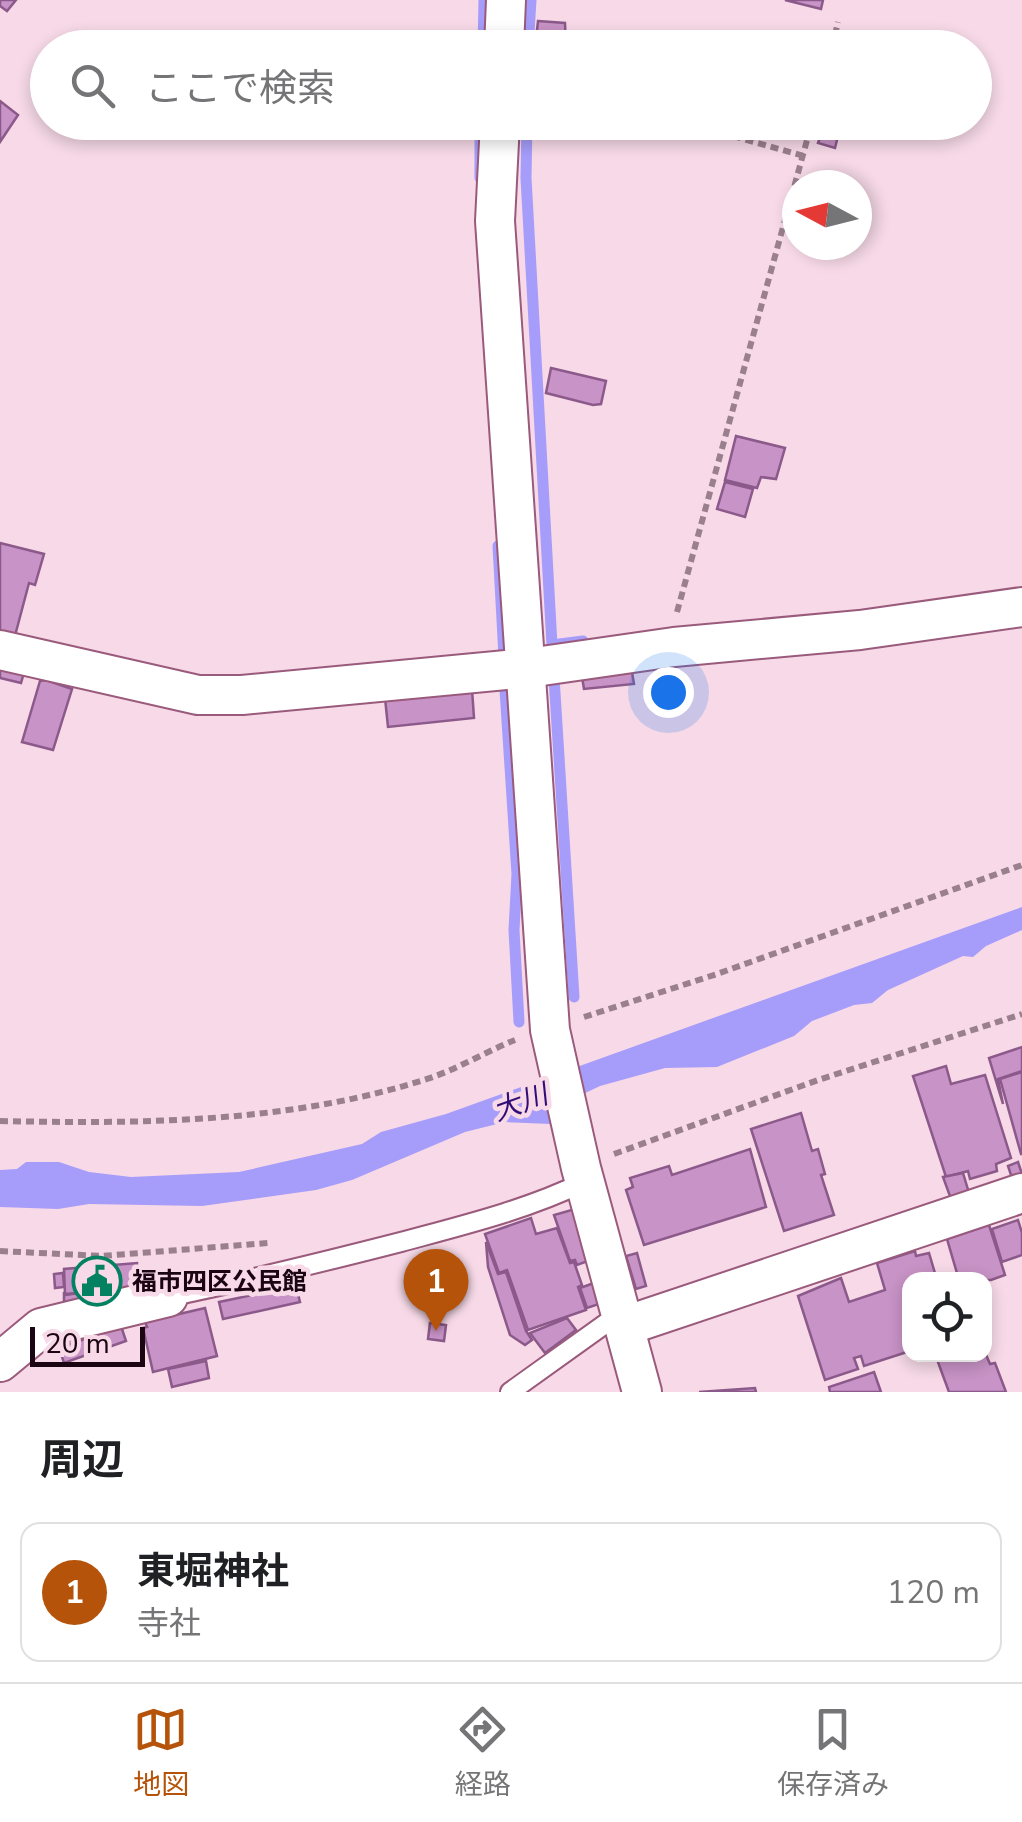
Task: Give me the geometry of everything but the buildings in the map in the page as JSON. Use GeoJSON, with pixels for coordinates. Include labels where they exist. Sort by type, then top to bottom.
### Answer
{"type":"FeatureCollection","features":[{"type":"Feature","properties":{"kind":"street"},"geometry":{"type":"LineString","coordinates":[[505,30],[506,0]]}},
{"type":"Feature","properties":{"kind":"street"},"geometry":{"type":"LineString","coordinates":[[499,140],[495,221],[550,1030],[581,1170],[642,1392]]}},
{"type":"Feature","properties":{"kind":"street"},"geometry":{"type":"LineString","coordinates":[[0,650],[198,695],[258,694],[528,668],[1022,608]]}},
{"type":"Feature","properties":{"kind":"street"},"geometry":{"type":"LineString","coordinates":[[624,1321],[1022,1193]]}},
{"type":"Feature","properties":{"kind":"street"},"geometry":{"type":"LineString","coordinates":[[0,1362],[41,1328],[168,1298]]}},
{"type":"Feature","properties":{"kind":"lane"},"geometry":{"type":"LineString","coordinates":[[168,1298],[266,1277],[537,1205],[581,1170]]}},
{"type":"Feature","properties":{"kind":"lane"},"geometry":{"type":"LineString","coordinates":[[510,1392],[606,1324],[624,1321]]}},
{"type":"Feature","properties":{"kind":"path"},"geometry":{"type":"LineString","coordinates":[[836,30],[838,22]]}},
{"type":"Feature","properties":{"kind":"path"},"geometry":{"type":"LineString","coordinates":[[748,140],[804,156]]}},
{"type":"Feature","properties":{"kind":"path"},"geometry":{"type":"LineString","coordinates":[[671,648],[675,621],[808,140]]}},
{"type":"Feature","properties":{"kind":"path"},"geometry":{"type":"LineString","coordinates":[[581,1170],[650,1138],[1022,1014]]}},
{"type":"Feature","properties":{"kind":"path"},"geometry":{"type":"LineString","coordinates":[[0,1251],[102,1256],[277,1242]]}},
{"type":"Feature","properties":{"kind":"water","name":"大川"},"geometry":{"type":"Polygon","coordinates":[[[1022,907],[1022,930],[986,946],[973,957],[963,956],[888,990],[872,1003],[854,1005],[812,1021],[794,1036],[717,1067],[665,1068],[600,1086],[579,1096],[551,1124],[505,1122],[465,1132],[352,1180],[316,1190],[202,1206],[0,1207],[0,1170],[17,1169],[26,1162],[59,1162],[89,1172],[131,1177],[239,1172],[362,1144],[381,1132],[446,1114],[1022,907]]]}},
{"type":"Feature","properties":{"kind":"waterway"},"geometry":{"type":"LineString","coordinates":[[483,30],[484,0]]}},
{"type":"Feature","properties":{"kind":"waterway"},"geometry":{"type":"LineString","coordinates":[[529,30],[531,0]]}},
{"type":"Feature","properties":{"kind":"waterway"},"geometry":{"type":"LineString","coordinates":[[480,140],[480,178]]}},
{"type":"Feature","properties":{"kind":"waterway"},"geometry":{"type":"LineString","coordinates":[[527,140],[552,645],[583,641]]}},
{"type":"Feature","properties":{"kind":"waterway"},"geometry":{"type":"LineString","coordinates":[[498,546],[504,657]]}},
{"type":"Feature","properties":{"kind":"waterway"},"geometry":{"type":"LineString","coordinates":[[554,677],[574,997]]}},
{"type":"Feature","properties":{"kind":"waterway"},"geometry":{"type":"LineString","coordinates":[[505,690],[517,874],[514,930],[519,1022]]}},
{"type":"Feature","properties":{"kind":"place","name":"福市四区公民館"},"geometry":{"type":"Point","coordinates":[97,1281]}},
{"type":"Feature","properties":{"kind":"place","name":"東堀神社"},"geometry":{"type":"Point","coordinates":[436,1331]}}]}
